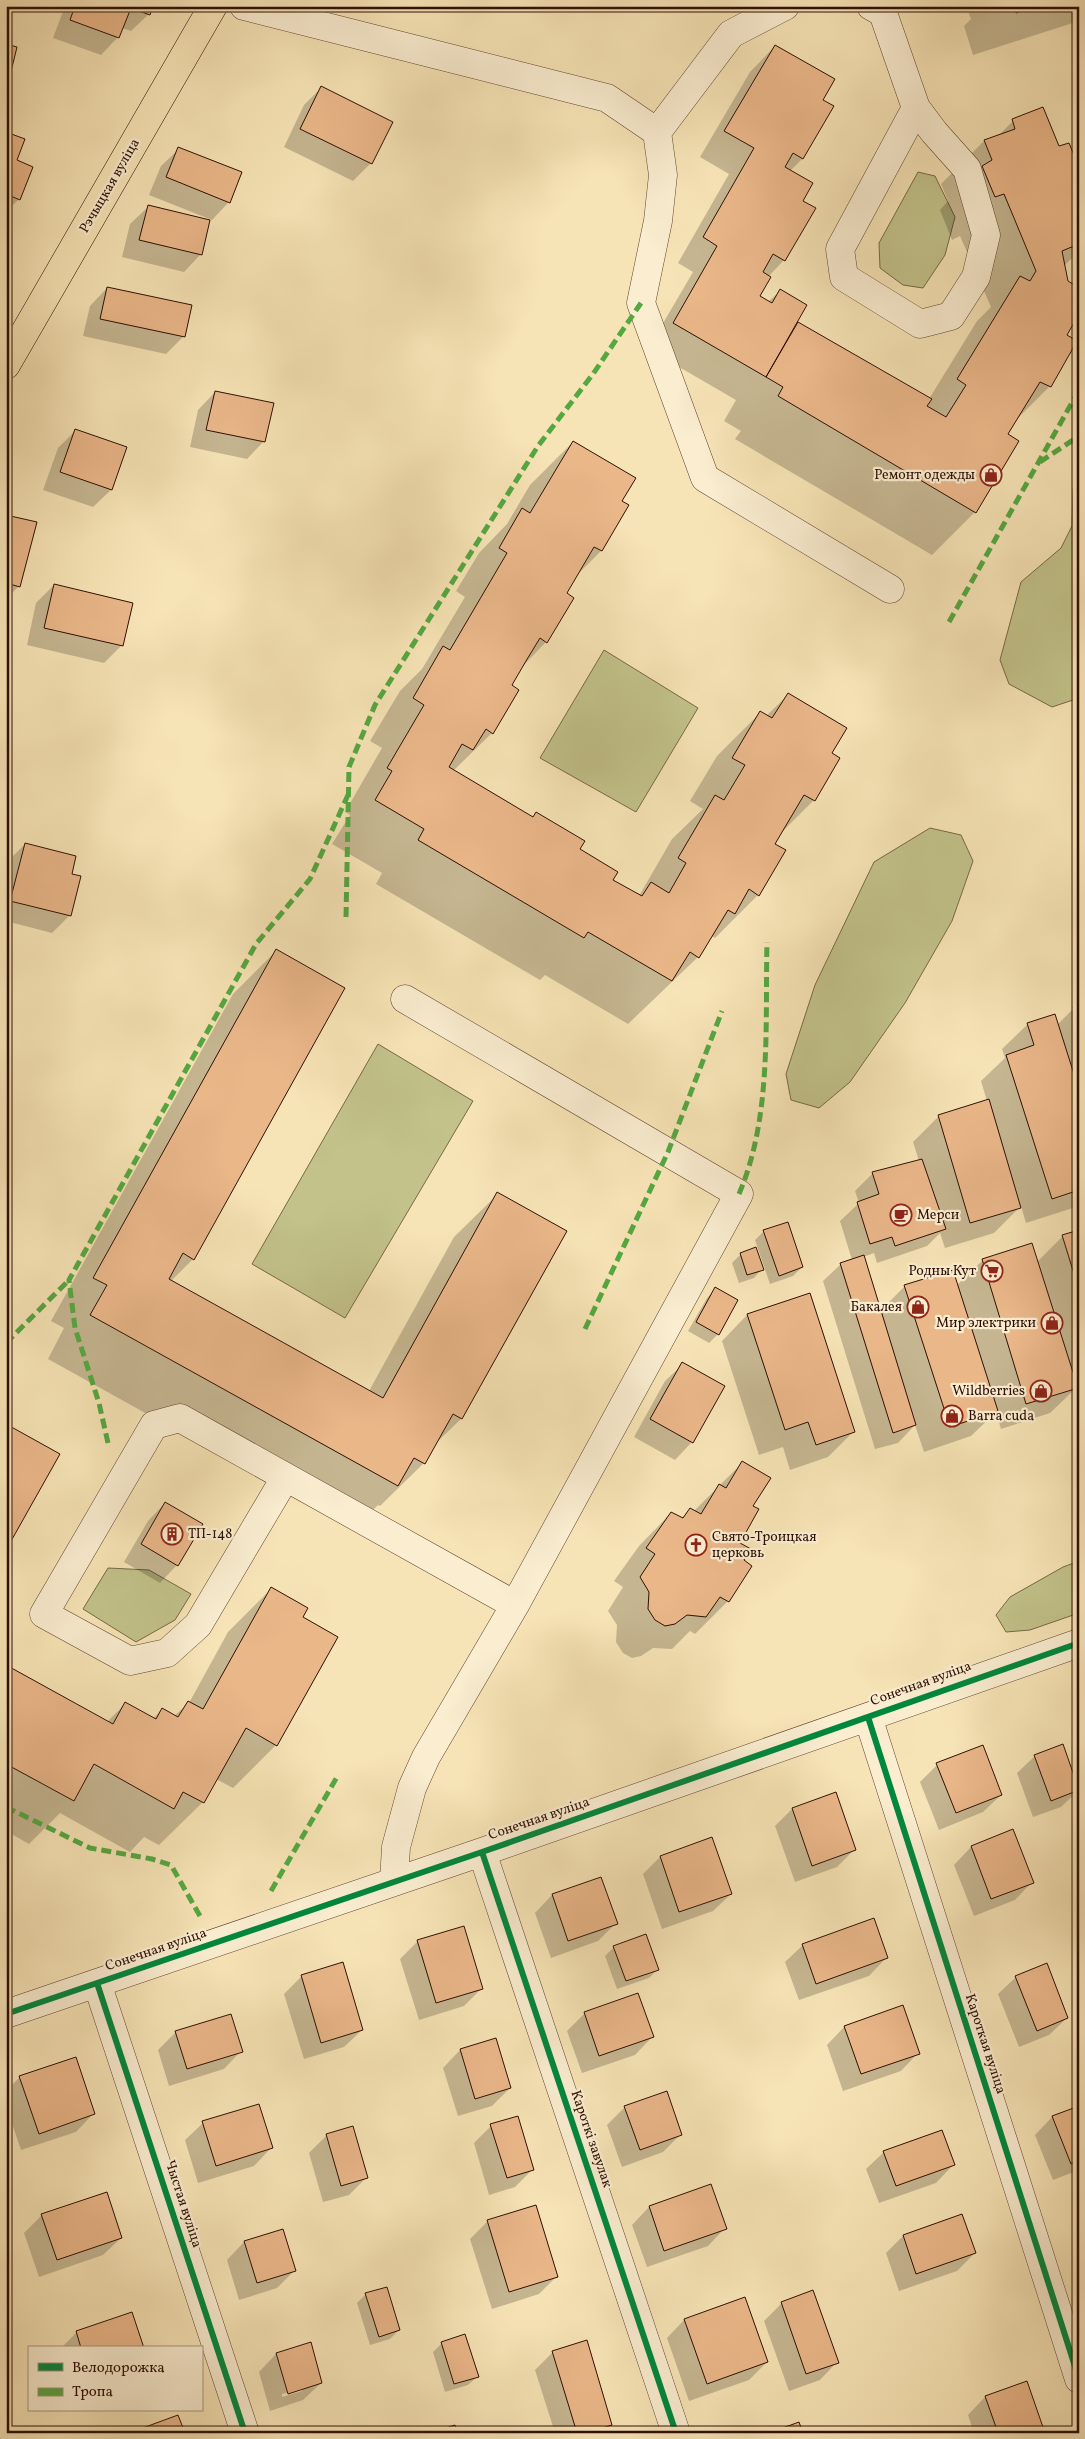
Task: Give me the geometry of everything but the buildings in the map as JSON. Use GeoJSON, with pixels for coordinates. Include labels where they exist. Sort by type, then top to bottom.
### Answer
{"type":"FeatureCollection","features":[{"type":"Feature","properties":{"kind":"main road","name":"Рэчыцкая вуліца"},"geometry":{"type":"LineString","coordinates":[[6,365],[213,6]]}},
{"type":"Feature","properties":{"kind":"street"},"geometry":{"type":"LineString","coordinates":[[244,6],[607,98],[657,132]]}},
{"type":"Feature","properties":{"kind":"street"},"geometry":{"type":"LineString","coordinates":[[785,6],[731,34],[657,132],[664,175],[658,221],[642,303],[705,478],[890,589]]}},
{"type":"Feature","properties":{"kind":"street"},"geometry":{"type":"LineString","coordinates":[[871,6],[883,13],[916,108],[934,132],[967,169],[986,234],[976,277],[951,316],[920,324],[844,277],[840,249],[916,108]]}},
{"type":"Feature","properties":{"kind":"street"},"geometry":{"type":"LineString","coordinates":[[394,1881],[396,1847],[412,1788],[426,1757],[515,1605],[739,1194],[404,998]]}},
{"type":"Feature","properties":{"kind":"street"},"geometry":{"type":"LineString","coordinates":[[286,1478],[198,1625],[167,1653],[130,1661],[44,1614],[154,1425],[180,1418],[515,1605]]}},
{"type":"Feature","properties":{"kind":"street","name":"Сонечная вуліца"},"geometry":{"type":"LineString","coordinates":[[6,2014],[482,1852],[1079,1643]]}},
{"type":"Feature","properties":{"kind":"street","name":"Кароткая вуліца"},"geometry":{"type":"LineString","coordinates":[[868,1717],[1079,2379]]}},
{"type":"Feature","properties":{"kind":"street","name":"Кароткі завулак"},"geometry":{"type":"LineString","coordinates":[[482,1852],[676,2433]]}},
{"type":"Feature","properties":{"kind":"street","name":"Чыстая вуліца"},"geometry":{"type":"LineString","coordinates":[[97,1983],[245,2433]]}},
{"type":"Feature","properties":{"kind":"green space"},"geometry":{"type":"Polygon","coordinates":[[[918,172],[935,176],[955,217],[945,255],[923,288],[903,285],[880,268],[879,243],[918,172]]]}},
{"type":"Feature","properties":{"kind":"green space"},"geometry":{"type":"Polygon","coordinates":[[[1079,473],[1079,698],[1052,707],[1009,684],[1000,660],[1021,582],[1061,548],[1072,526],[1073,488],[1079,473]]]}},
{"type":"Feature","properties":{"kind":"green space"},"geometry":{"type":"Polygon","coordinates":[[[604,650],[698,708],[636,812],[540,758],[604,650]]]}},
{"type":"Feature","properties":{"kind":"green space"},"geometry":{"type":"Polygon","coordinates":[[[930,828],[961,835],[973,861],[952,921],[905,1003],[850,1082],[819,1108],[791,1100],[786,1074],[815,985],[874,862],[930,828]]]}},
{"type":"Feature","properties":{"kind":"green space"},"geometry":{"type":"Polygon","coordinates":[[[378,1044],[473,1101],[345,1318],[252,1264],[378,1044]]]}},
{"type":"Feature","properties":{"kind":"green space"},"geometry":{"type":"Polygon","coordinates":[[[1079,1561],[1079,1613],[1030,1630],[1006,1632],[996,1615],[1010,1597],[1063,1567],[1079,1561]]]}},
{"type":"Feature","properties":{"kind":"green space"},"geometry":{"type":"Polygon","coordinates":[[[108,1568],[149,1570],[191,1594],[175,1620],[136,1642],[83,1609],[108,1568]]]}},
{"type":"Feature","properties":{"kind":"marked path"},"geometry":{"type":"LineString","coordinates":[[346,917],[349,767],[375,705],[538,446],[593,374],[641,303]]}},
{"type":"Feature","properties":{"kind":"marked path"},"geometry":{"type":"LineString","coordinates":[[949,622],[1079,390]]}},
{"type":"Feature","properties":{"kind":"marked path"},"geometry":{"type":"LineString","coordinates":[[1040,462],[1079,436]]}},
{"type":"Feature","properties":{"kind":"marked path"},"geometry":{"type":"LineString","coordinates":[[108,1443],[99,1403],[75,1328],[69,1280],[256,944],[310,879],[348,795]]}},
{"type":"Feature","properties":{"kind":"marked path"},"geometry":{"type":"LineString","coordinates":[[739,1194],[750,1164],[762,1102],[765,1070],[767,942]]}},
{"type":"Feature","properties":{"kind":"marked path"},"geometry":{"type":"LineString","coordinates":[[585,1329],[668,1152],[722,1011]]}},
{"type":"Feature","properties":{"kind":"marked path"},"geometry":{"type":"LineString","coordinates":[[6,1343],[69,1280]]}},
{"type":"Feature","properties":{"kind":"marked path"},"geometry":{"type":"LineString","coordinates":[[271,1891],[337,1777]]}},
{"type":"Feature","properties":{"kind":"marked path"},"geometry":{"type":"LineString","coordinates":[[6,1807],[90,1848],[152,1859],[171,1865],[200,1916]]}},
{"type":"Feature","properties":{"kind":"cycle path"},"geometry":{"type":"LineString","coordinates":[[6,2014],[482,1852],[1079,1643]]}},
{"type":"Feature","properties":{"kind":"cycle path"},"geometry":{"type":"LineString","coordinates":[[868,1717],[1079,2379]]}},
{"type":"Feature","properties":{"kind":"cycle path"},"geometry":{"type":"LineString","coordinates":[[482,1852],[676,2433]]}},
{"type":"Feature","properties":{"kind":"cycle path"},"geometry":{"type":"LineString","coordinates":[[97,1983],[245,2433]]}},
{"type":"Feature","properties":{"kind":"place","name":"Ремонт одежды"},"geometry":{"type":"Point","coordinates":[991,475]}},
{"type":"Feature","properties":{"kind":"place","name":"Мерси"},"geometry":{"type":"Point","coordinates":[901,1215]}},
{"type":"Feature","properties":{"kind":"place","name":"Родны Кут"},"geometry":{"type":"Point","coordinates":[992,1271]}},
{"type":"Feature","properties":{"kind":"place","name":"Бакалея"},"geometry":{"type":"Point","coordinates":[918,1307]}},
{"type":"Feature","properties":{"kind":"place","name":"Мир электрики"},"geometry":{"type":"Point","coordinates":[1052,1323]}},
{"type":"Feature","properties":{"kind":"place","name":"Wildberries"},"geometry":{"type":"Point","coordinates":[1041,1391]}},
{"type":"Feature","properties":{"kind":"place","name":"Barra cuda"},"geometry":{"type":"Point","coordinates":[952,1416]}},
{"type":"Feature","properties":{"kind":"place","name":"ТП-148"},"geometry":{"type":"Point","coordinates":[172,1534]}},
{"type":"Feature","properties":{"kind":"place","name":"Свято-Троицкая церковь"},"geometry":{"type":"Point","coordinates":[696,1545]}}]}
